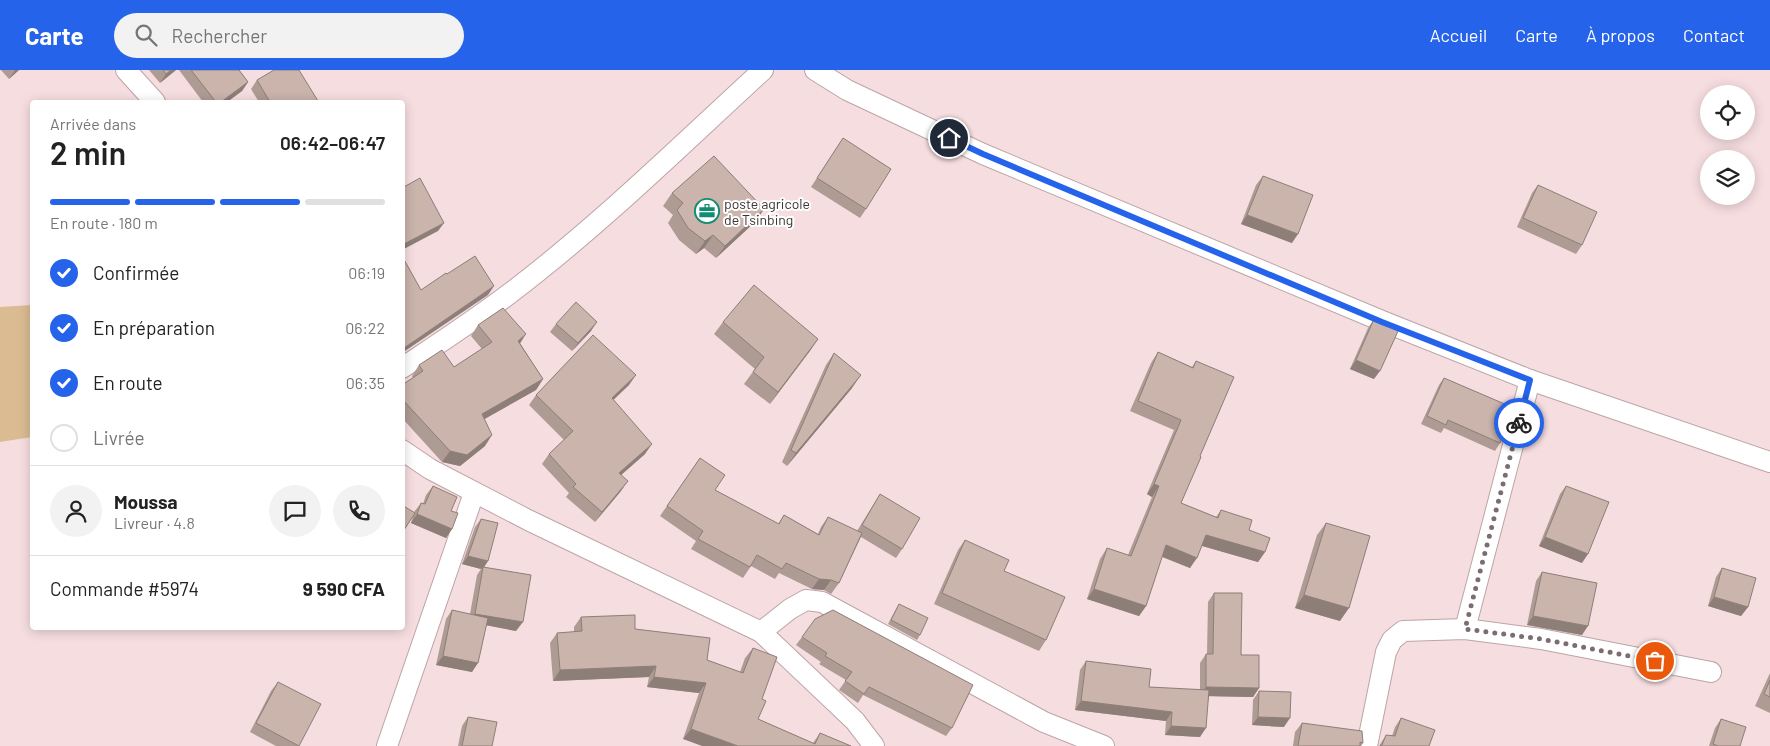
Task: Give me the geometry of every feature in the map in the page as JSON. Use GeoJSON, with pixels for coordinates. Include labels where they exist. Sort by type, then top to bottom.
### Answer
{"type":"FeatureCollection","features":[{"type":"Feature","properties":{"kind":"street"},"geometry":{"type":"LineString","coordinates":[[126,70],[153,100]]}},
{"type":"Feature","properties":{"kind":"street"},"geometry":{"type":"LineString","coordinates":[[405,366],[509,294],[590,228],[763,70]]}},
{"type":"Feature","properties":{"kind":"street"},"geometry":{"type":"LineString","coordinates":[[815,70],[847,90],[983,154],[1382,322],[1530,380],[1770,462]]}},
{"type":"Feature","properties":{"kind":"street"},"geometry":{"type":"LineString","coordinates":[[1465,629],[1530,380]]}},
{"type":"Feature","properties":{"kind":"street"},"geometry":{"type":"LineString","coordinates":[[405,452],[430,470],[474,493],[761,632],[855,722],[874,746]]}},
{"type":"Feature","properties":{"kind":"street"},"geometry":{"type":"LineString","coordinates":[[387,746],[474,493]]}},
{"type":"Feature","properties":{"kind":"street"},"geometry":{"type":"LineString","coordinates":[[761,632],[790,609],[806,600],[822,602],[1044,722],[1104,746]]}},
{"type":"Feature","properties":{"kind":"street"},"geometry":{"type":"LineString","coordinates":[[1367,746],[1386,652],[1392,640],[1403,631],[1465,629],[1541,639],[1711,672]]}},
{"type":"Feature","properties":{"kind":"shaded area"},"geometry":{"type":"Polygon","coordinates":[[[30,305],[30,437],[0,442],[0,307],[30,305]]]}},
{"type":"Feature","properties":{"kind":"building"},"geometry":{"type":"Polygon","coordinates":[[[163,70],[171,70],[166,74],[163,70]]]}},
{"type":"Feature","properties":{"kind":"building"},"geometry":{"type":"Polygon","coordinates":[[[191,70],[239,70],[248,82],[224,100],[214,100],[191,70]]]}},
{"type":"Feature","properties":{"kind":"building"},"geometry":{"type":"Polygon","coordinates":[[[274,70],[299,70],[317,100],[269,100],[257,80],[274,70]]]}},
{"type":"Feature","properties":{"kind":"building"},"geometry":{"type":"Polygon","coordinates":[[[843,138],[891,169],[866,209],[817,178],[843,138]]]}},
{"type":"Feature","properties":{"kind":"building","name":"poste agricole de Tsinbing"},"geometry":{"type":"Polygon","coordinates":[[[714,156],[764,209],[725,246],[713,235],[705,241],[688,228],[677,210],[683,203],[672,193],[714,156]]]}},
{"type":"Feature","properties":{"kind":"building"},"geometry":{"type":"Polygon","coordinates":[[[1263,176],[1313,195],[1298,234],[1247,215],[1263,176]]]}},
{"type":"Feature","properties":{"kind":"building"},"geometry":{"type":"Polygon","coordinates":[[[420,178],[444,223],[405,243],[405,186],[420,178]]]}},
{"type":"Feature","properties":{"kind":"building"},"geometry":{"type":"Polygon","coordinates":[[[1538,185],[1597,212],[1582,245],[1523,218],[1538,185]]]}},
{"type":"Feature","properties":{"kind":"building"},"geometry":{"type":"Polygon","coordinates":[[[475,256],[494,286],[405,347],[405,261],[421,290],[475,256]]]}},
{"type":"Feature","properties":{"kind":"building"},"geometry":{"type":"Polygon","coordinates":[[[754,285],[818,339],[778,392],[753,372],[764,357],[723,322],[754,285]]]}},
{"type":"Feature","properties":{"kind":"building"},"geometry":{"type":"Polygon","coordinates":[[[576,302],[597,322],[578,343],[556,324],[576,302]]]}},
{"type":"Feature","properties":{"kind":"building"},"geometry":{"type":"Polygon","coordinates":[[[503,308],[526,334],[518,341],[543,379],[482,414],[492,435],[467,455],[450,451],[405,402],[405,383],[423,371],[419,365],[442,350],[454,367],[492,342],[478,325],[503,308]]]}},
{"type":"Feature","properties":{"kind":"building"},"geometry":{"type":"Polygon","coordinates":[[[1374,319],[1399,329],[1380,371],[1356,360],[1374,319]]]}},
{"type":"Feature","properties":{"kind":"building"},"geometry":{"type":"Polygon","coordinates":[[[593,335],[636,375],[612,398],[652,444],[619,473],[628,481],[602,512],[573,487],[576,484],[549,454],[573,431],[536,395],[593,335]]]}},
{"type":"Feature","properties":{"kind":"building"},"geometry":{"type":"Polygon","coordinates":[[[1158,352],[1193,368],[1196,361],[1234,377],[1181,503],[1218,518],[1221,510],[1252,520],[1249,530],[1270,538],[1265,552],[1206,535],[1197,558],[1166,545],[1146,606],[1094,589],[1107,548],[1131,556],[1159,486],[1154,484],[1181,420],[1138,401],[1158,352]]]}},
{"type":"Feature","properties":{"kind":"building"},"geometry":{"type":"Polygon","coordinates":[[[834,353],[861,375],[796,453],[791,450],[834,353]]]}},
{"type":"Feature","properties":{"kind":"building"},"geometry":{"type":"Polygon","coordinates":[[[1444,378],[1514,408],[1500,443],[1448,420],[1446,425],[1427,416],[1444,378]]]}},
{"type":"Feature","properties":{"kind":"building"},"geometry":{"type":"Polygon","coordinates":[[[700,458],[725,475],[715,490],[779,524],[784,515],[819,535],[828,517],[862,533],[839,583],[819,579],[786,563],[782,569],[757,555],[750,567],[698,539],[703,531],[667,506],[700,458]]]}},
{"type":"Feature","properties":{"kind":"building"},"geometry":{"type":"Polygon","coordinates":[[[433,486],[457,497],[451,511],[458,513],[452,529],[417,514],[421,503],[425,504],[433,486]]]}},
{"type":"Feature","properties":{"kind":"building"},"geometry":{"type":"Polygon","coordinates":[[[1566,486],[1609,502],[1588,554],[1545,537],[1566,486]]]}},
{"type":"Feature","properties":{"kind":"building"},"geometry":{"type":"Polygon","coordinates":[[[880,494],[920,518],[902,549],[862,525],[880,494]]]}},
{"type":"Feature","properties":{"kind":"building"},"geometry":{"type":"Polygon","coordinates":[[[405,507],[415,513],[405,528],[405,507]]]}},
{"type":"Feature","properties":{"kind":"building"},"geometry":{"type":"Polygon","coordinates":[[[481,519],[498,523],[488,561],[468,556],[481,519]]]}},
{"type":"Feature","properties":{"kind":"building"},"geometry":{"type":"Polygon","coordinates":[[[1326,523],[1370,536],[1349,608],[1304,595],[1326,523]]]}},
{"type":"Feature","properties":{"kind":"building"},"geometry":{"type":"Polygon","coordinates":[[[965,540],[1009,560],[1004,571],[1065,597],[1046,640],[942,593],[965,540]]]}},
{"type":"Feature","properties":{"kind":"building"},"geometry":{"type":"Polygon","coordinates":[[[483,567],[531,575],[523,622],[475,614],[483,567]]]}},
{"type":"Feature","properties":{"kind":"building"},"geometry":{"type":"Polygon","coordinates":[[[1722,568],[1756,578],[1748,607],[1714,597],[1722,568]]]}},
{"type":"Feature","properties":{"kind":"building"},"geometry":{"type":"Polygon","coordinates":[[[1542,572],[1597,583],[1588,626],[1533,616],[1542,572]]]}},
{"type":"Feature","properties":{"kind":"building"},"geometry":{"type":"Polygon","coordinates":[[[1214,593],[1242,593],[1241,655],[1259,655],[1259,688],[1206,687],[1206,654],[1213,654],[1214,593]]]}},
{"type":"Feature","properties":{"kind":"building"},"geometry":{"type":"Polygon","coordinates":[[[899,604],[928,618],[920,635],[891,620],[899,604]]]}},
{"type":"Feature","properties":{"kind":"building"},"geometry":{"type":"Polygon","coordinates":[[[452,610],[488,618],[478,663],[443,656],[452,610]]]}},
{"type":"Feature","properties":{"kind":"building"},"geometry":{"type":"Polygon","coordinates":[[[833,610],[973,685],[952,728],[869,687],[864,694],[845,681],[852,672],[825,656],[827,653],[802,637],[815,619],[833,610]]]}},
{"type":"Feature","properties":{"kind":"building"},"geometry":{"type":"Polygon","coordinates":[[[635,615],[635,629],[710,638],[707,660],[743,673],[753,648],[777,657],[762,699],[766,701],[758,719],[815,744],[820,733],[851,746],[738,746],[691,729],[706,683],[654,677],[656,666],[560,670],[557,633],[582,631],[581,617],[635,615]]]}},
{"type":"Feature","properties":{"kind":"building"},"geometry":{"type":"Polygon","coordinates":[[[1086,661],[1151,669],[1149,687],[1209,690],[1206,728],[1171,726],[1172,712],[1081,701],[1086,661]]]}},
{"type":"Feature","properties":{"kind":"building"},"geometry":{"type":"Polygon","coordinates":[[[1770,680],[1770,697],[1764,694],[1770,680]]]}},
{"type":"Feature","properties":{"kind":"building"},"geometry":{"type":"Polygon","coordinates":[[[278,682],[321,704],[299,746],[256,723],[278,682]]]}},
{"type":"Feature","properties":{"kind":"building"},"geometry":{"type":"Polygon","coordinates":[[[1259,691],[1291,692],[1290,718],[1258,717],[1259,691]]]}},
{"type":"Feature","properties":{"kind":"building"},"geometry":{"type":"Polygon","coordinates":[[[468,717],[497,722],[492,746],[462,746],[468,717]]]}},
{"type":"Feature","properties":{"kind":"building"},"geometry":{"type":"Polygon","coordinates":[[[1401,718],[1435,730],[1429,746],[1380,746],[1386,735],[1395,736],[1401,718]]]}},
{"type":"Feature","properties":{"kind":"building"},"geometry":{"type":"Polygon","coordinates":[[[1721,719],[1746,727],[1740,746],[1718,746],[1713,744],[1721,719]]]}},
{"type":"Feature","properties":{"kind":"building"},"geometry":{"type":"Polygon","coordinates":[[[1302,723],[1362,731],[1363,743],[1360,742],[1360,746],[1298,746],[1302,723]]]}},
{"type":"Feature","properties":{"kind":"way so far"},"geometry":{"type":"LineString","coordinates":[[1519,423],[1465,629],[1541,639],[1655,661]]}},
{"type":"Feature","properties":{"kind":"place","name":"poste agricole de Tsinbing"},"geometry":{"type":"Point","coordinates":[707,211]}},
{"type":"Feature","properties":{"kind":"route"},"geometry":{"type":"LineString","coordinates":[[949,138],[1382,322],[1530,380],[1519,423]]}}]}
